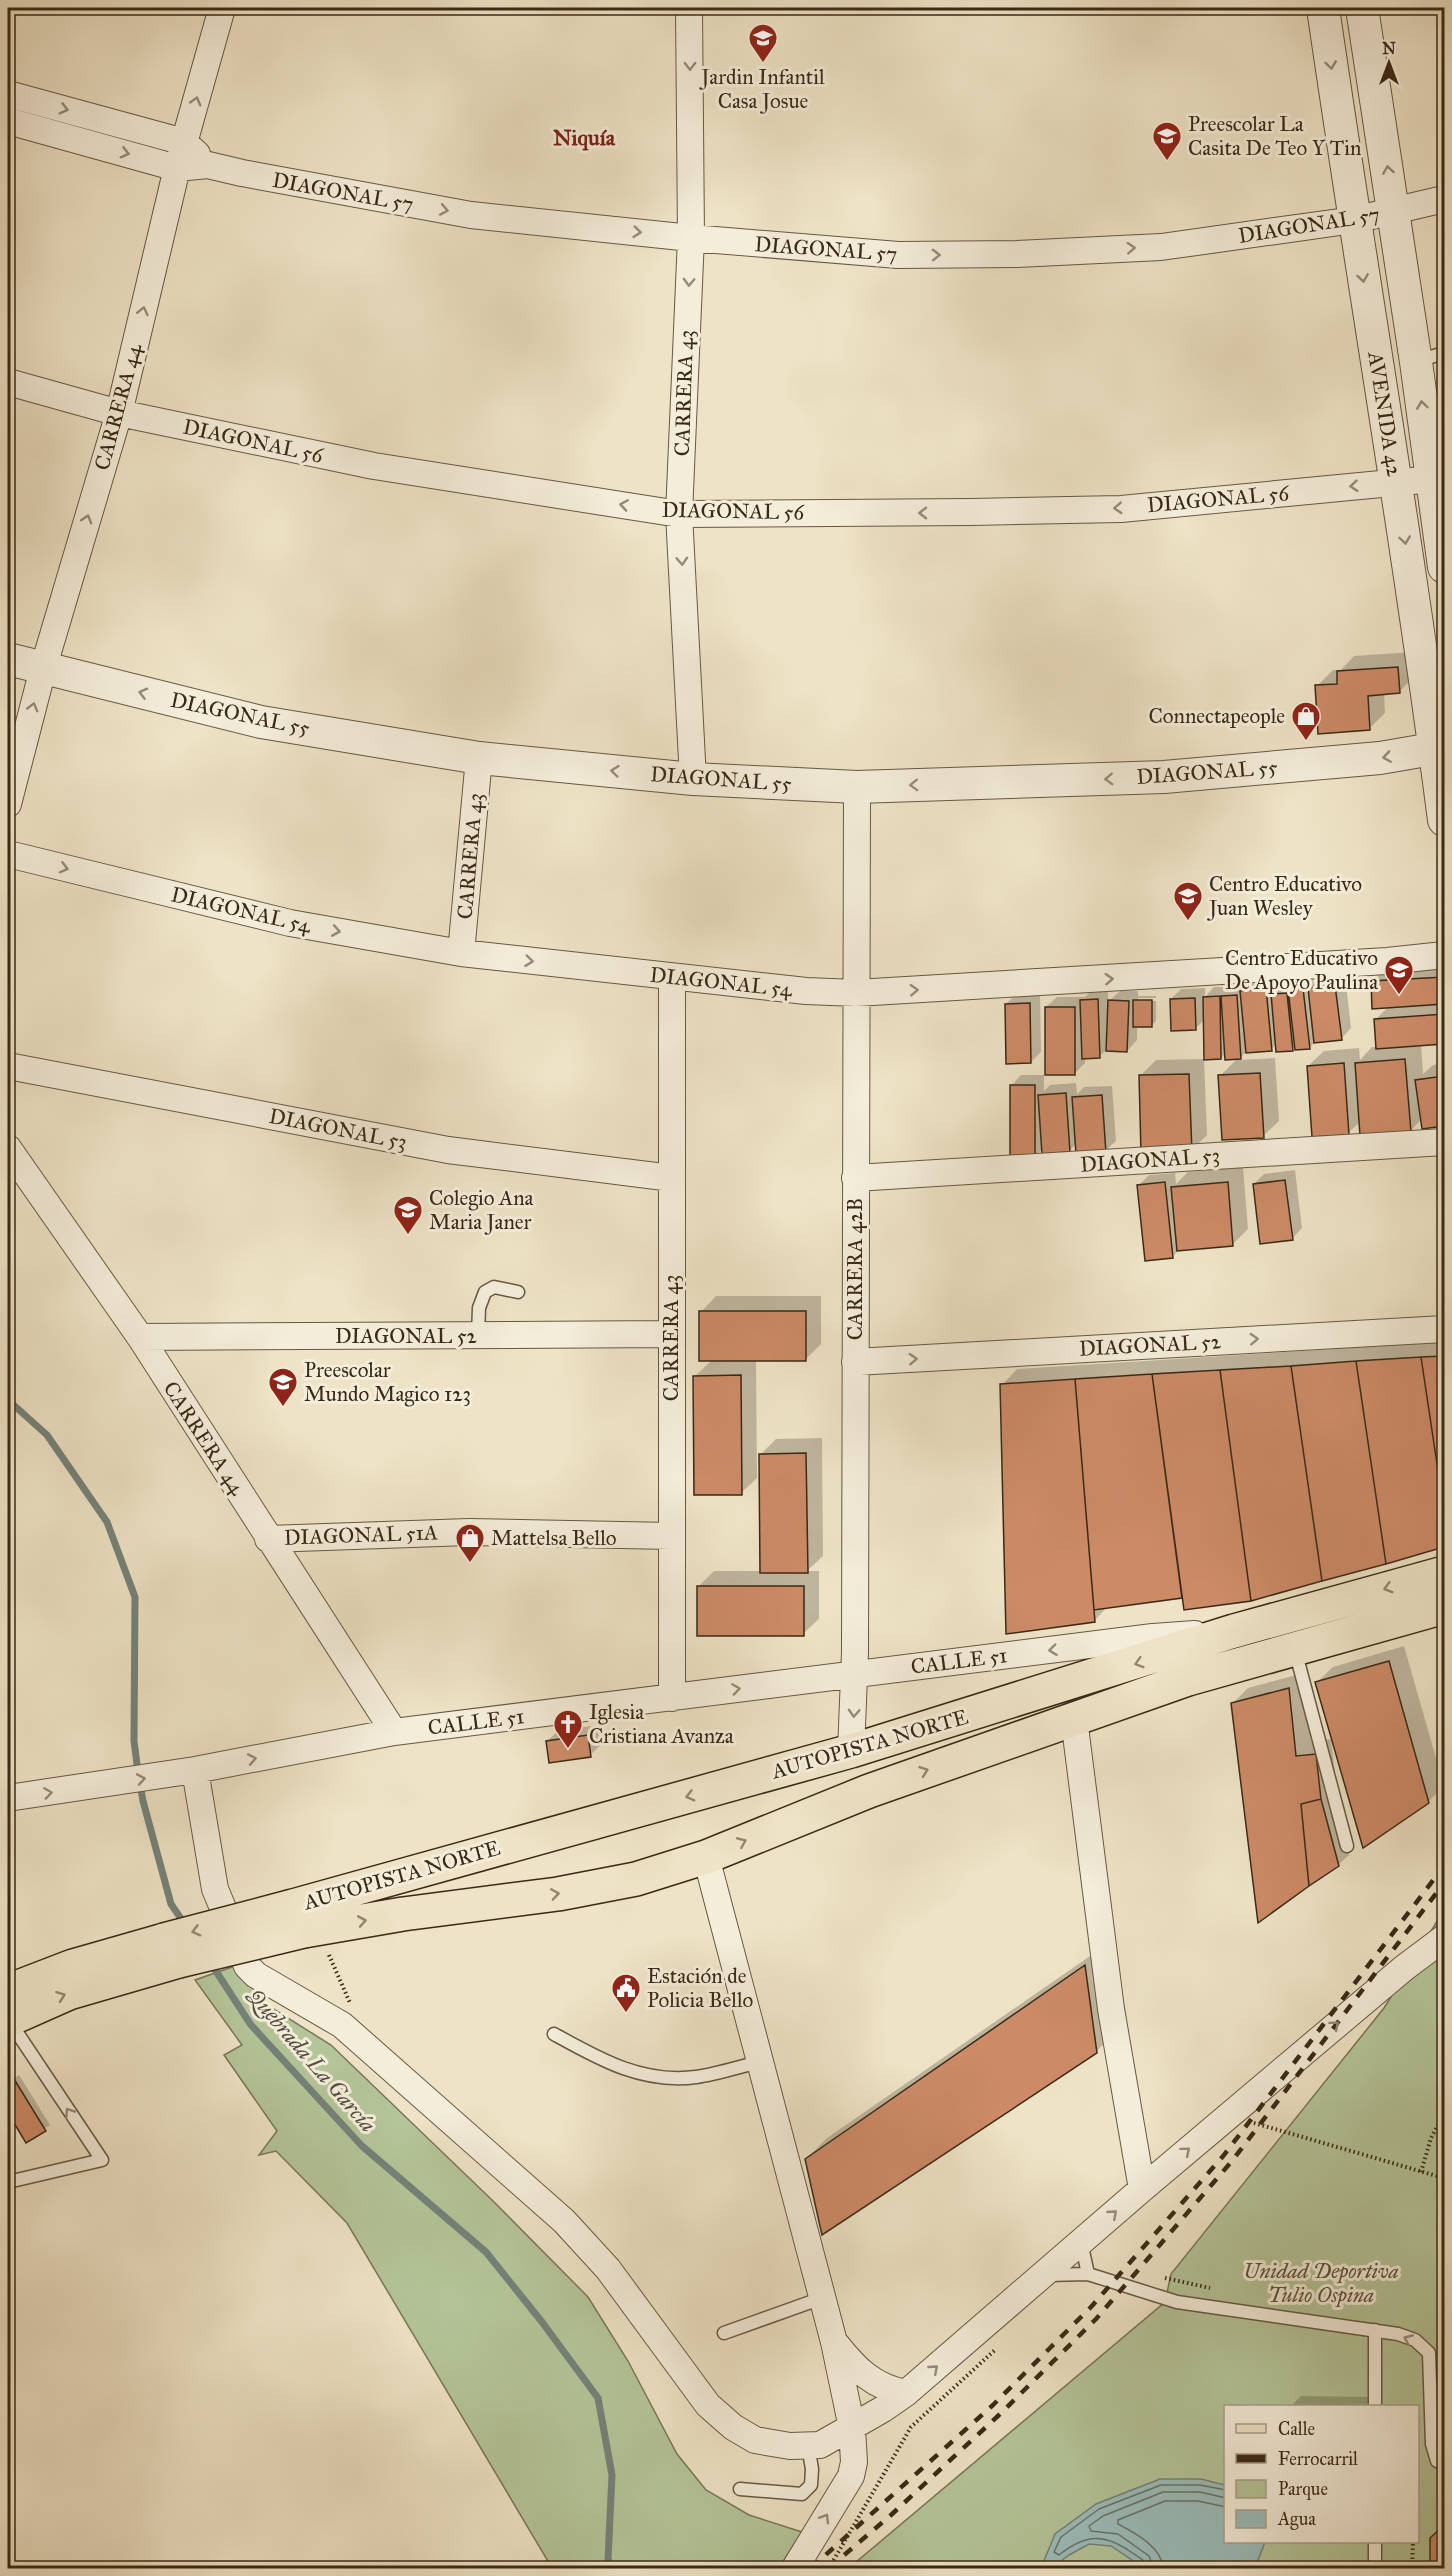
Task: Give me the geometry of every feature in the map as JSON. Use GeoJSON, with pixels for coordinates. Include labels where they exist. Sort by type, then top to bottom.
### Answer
{"type":"FeatureCollection","features":[{"type":"Feature","properties":{"kind":"main road","name":"AUTOPISTA NORTE"},"geometry":{"type":"LineString","coordinates":[[308,1928],[851,1751],[1234,1632],[1444,1573]]}},
{"type":"Feature","properties":{"kind":"main road","name":"AUTOPISTA NORTE"},"geometry":{"type":"LineString","coordinates":[[308,1928],[558,1894],[636,1879],[706,1857],[869,1791],[1188,1679],[1444,1607]]}},
{"type":"Feature","properties":{"kind":"main road"},"geometry":{"type":"LineString","coordinates":[[8,1991],[73,1966],[308,1928]]}},
{"type":"Feature","properties":{"kind":"main road"},"geometry":{"type":"LineString","coordinates":[[8,2020],[172,1951]]}},
{"type":"Feature","properties":{"kind":"street","name":"CARRERA 44"},"geometry":{"type":"LineString","coordinates":[[8,804],[43,669],[119,413],[177,168],[222,8]]}},
{"type":"Feature","properties":{"kind":"street","name":"CARRERA 43"},"geometry":{"type":"LineString","coordinates":[[690,8],[691,238],[679,514],[693,779]]}},
{"type":"Feature","properties":{"kind":"street","name":"AVENIDA 42"},"geometry":{"type":"LineString","coordinates":[[1323,8],[1354,220],[1440,748],[1444,820]]}},
{"type":"Feature","properties":{"kind":"street","name":"AVENIDA 42"},"geometry":{"type":"LineString","coordinates":[[1362,8],[1394,212],[1430,357],[1433,479],[1444,567]]}},
{"type":"Feature","properties":{"kind":"street"},"geometry":{"type":"LineString","coordinates":[[8,94],[184,142],[208,165]]}},
{"type":"Feature","properties":{"kind":"street","name":"DIAGONAL 57"},"geometry":{"type":"LineString","coordinates":[[8,121],[177,168],[208,165],[471,215],[691,238],[898,255],[1017,254],[1161,247],[1354,220],[1444,199]]}},
{"type":"Feature","properties":{"kind":"street","name":"DIAGONAL 56"},"geometry":{"type":"LineString","coordinates":[[8,382],[119,413],[374,466],[679,514],[1121,509],[1433,479]]}},
{"type":"Feature","properties":{"kind":"street","name":"DIAGONAL 55"},"geometry":{"type":"LineString","coordinates":[[8,659],[261,722],[479,758],[693,779],[857,787],[1164,777],[1380,758],[1440,748]]}},
{"type":"Feature","properties":{"kind":"street","name":"CARRERA 43"},"geometry":{"type":"LineString","coordinates":[[461,953],[479,758]]}},
{"type":"Feature","properties":{"kind":"street","name":"CARRERA 42B"},"geometry":{"type":"LineString","coordinates":[[851,1751],[855,1674],[857,787]]}},
{"type":"Feature","properties":{"kind":"street","name":"DIAGONAL 54"},"geometry":{"type":"LineString","coordinates":[[8,854],[290,923],[461,953],[806,991],[856,993],[1387,961],[1444,955]]}},
{"type":"Feature","properties":{"kind":"street","name":"CARRERA 43"},"geometry":{"type":"LineString","coordinates":[[672,978],[672,1698]]}},
{"type":"Feature","properties":{"kind":"street","name":"DIAGONAL 53"},"geometry":{"type":"LineString","coordinates":[[8,1066],[448,1150],[672,1178]]}},
{"type":"Feature","properties":{"kind":"street","name":"DIAGONAL 53"},"geometry":{"type":"LineString","coordinates":[[855,1178],[1444,1142]]}},
{"type":"Feature","properties":{"kind":"street","name":"CARRERA 44"},"geometry":{"type":"LineString","coordinates":[[8,1148],[140,1337],[394,1732]]}},
{"type":"Feature","properties":{"kind":"street","name":"DIAGONAL 52"},"geometry":{"type":"LineString","coordinates":[[855,1362],[1444,1329]]}},
{"type":"Feature","properties":{"kind":"street","name":"DIAGONAL 52"},"geometry":{"type":"LineString","coordinates":[[140,1337],[672,1334]]}},
{"type":"Feature","properties":{"kind":"street","name":"DIAGONAL 51A"},"geometry":{"type":"LineString","coordinates":[[268,1539],[470,1532],[671,1536]]}},
{"type":"Feature","properties":{"kind":"street","name":"CALLE 51"},"geometry":{"type":"LineString","coordinates":[[8,1798],[88,1788],[195,1770],[394,1732],[1153,1637],[1234,1632]]}},
{"type":"Feature","properties":{"kind":"street"},"geometry":{"type":"LineString","coordinates":[[1074,1719],[1111,2009],[1142,2189]]}},
{"type":"Feature","properties":{"kind":"street"},"geometry":{"type":"LineString","coordinates":[[195,1770],[215,1889],[247,1966],[256,1975],[342,2025],[564,2221],[608,2269],[708,2405],[724,2420],[755,2440],[790,2446],[820,2445],[852,2428],[906,2393],[1142,2189],[1404,1968],[1444,1938]]}},
{"type":"Feature","properties":{"kind":"street"},"geometry":{"type":"LineString","coordinates":[[706,1857],[834,2342],[852,2428],[854,2462],[850,2476],[795,2568]]}},
{"type":"Feature","properties":{"kind":"street"},"geometry":{"type":"LineString","coordinates":[[834,2342],[859,2372],[884,2387],[906,2393]]}},
{"type":"Feature","properties":{"kind":"lane"},"geometry":{"type":"LineString","coordinates":[[478,1335],[479,1308],[484,1292],[494,1287],[518,1292]]}},
{"type":"Feature","properties":{"kind":"lane"},"geometry":{"type":"LineString","coordinates":[[1294,1649],[1347,1846]]}},
{"type":"Feature","properties":{"kind":"lane"},"geometry":{"type":"LineString","coordinates":[[8,2020],[102,2160],[8,2182]]}},
{"type":"Feature","properties":{"kind":"lane"},"geometry":{"type":"LineString","coordinates":[[554,2034],[606,2063],[648,2076],[695,2077],[759,2062]]}},
{"type":"Feature","properties":{"kind":"lane"},"geometry":{"type":"LineString","coordinates":[[1081,2242],[1088,2274]]}},
{"type":"Feature","properties":{"kind":"lane"},"geometry":{"type":"LineString","coordinates":[[1042,2275],[1088,2274],[1177,2302],[1375,2330],[1415,2340],[1429,2353],[1432,2444],[1437,2460],[1444,2464]]}},
{"type":"Feature","properties":{"kind":"lane"},"geometry":{"type":"LineString","coordinates":[[724,2333],[822,2298]]}},
{"type":"Feature","properties":{"kind":"lane"},"geometry":{"type":"LineString","coordinates":[[1375,2330],[1375,2405]]}},
{"type":"Feature","properties":{"kind":"lane"},"geometry":{"type":"LineString","coordinates":[[740,2489],[802,2494],[811,2486],[812,2469],[808,2446]]}},
{"type":"Feature","properties":{"kind":"lane"},"geometry":{"type":"LineString","coordinates":[[1375,2543],[1375,2568]]}},
{"type":"Feature","properties":{"kind":"path"},"geometry":{"type":"LineString","coordinates":[[308,1928],[353,2009]]}},
{"type":"Feature","properties":{"kind":"path"},"geometry":{"type":"LineString","coordinates":[[1420,2172],[1431,2138],[1444,2113]]}},
{"type":"Feature","properties":{"kind":"path"},"geometry":{"type":"LineString","coordinates":[[1245,2121],[1444,2178]]}},
{"type":"Feature","properties":{"kind":"path"},"geometry":{"type":"LineString","coordinates":[[1158,2277],[1215,2289]]}},
{"type":"Feature","properties":{"kind":"path"},"geometry":{"type":"LineString","coordinates":[[829,2568],[911,2427],[998,2347]]}},
{"type":"Feature","properties":{"kind":"path"},"geometry":{"type":"LineString","coordinates":[[1412,2568],[1413,2543]]}},
{"type":"Feature","properties":{"kind":"green space","name":"Unidad Deportiva Tulio Ospina"},"geometry":{"type":"Polygon","coordinates":[[[1444,1910],[1444,2568],[849,2568],[1165,2302],[1171,2274],[1384,2008],[1444,1910]]]}},
{"type":"Feature","properties":{"kind":"green space"},"geometry":{"type":"Polygon","coordinates":[[[235,1966],[267,2005],[331,2045],[493,2201],[588,2297],[628,2361],[677,2454],[706,2490],[749,2515],[802,2532],[779,2568],[552,2568],[347,2223],[276,2151],[259,2155],[277,2131],[224,2055],[242,2045],[195,1980],[235,1966]]]}},
{"type":"Feature","properties":{"kind":"water"},"geometry":{"type":"Polygon","coordinates":[[[1160,2479],[1201,2479],[1224,2485],[1224,2543],[1265,2543],[1255,2568],[1144,2568],[1111,2546],[1089,2544],[1052,2568],[1041,2568],[1055,2534],[1096,2504],[1160,2479]]]}},
{"type":"Feature","properties":{"kind":"building"},"geometry":{"type":"Polygon","coordinates":[[[1398,667],[1400,693],[1368,696],[1370,730],[1318,734],[1315,685],[1337,684],[1337,671],[1398,667]]]}},
{"type":"Feature","properties":{"kind":"building"},"geometry":{"type":"Polygon","coordinates":[[[1444,977],[1444,1004],[1372,1009],[1371,981],[1444,977]]]}},
{"type":"Feature","properties":{"kind":"building"},"geometry":{"type":"Polygon","coordinates":[[[1335,985],[1342,1040],[1314,1043],[1308,988],[1335,985]]]}},
{"type":"Feature","properties":{"kind":"building"},"geometry":{"type":"Polygon","coordinates":[[[1266,988],[1272,1051],[1246,1053],[1240,991],[1266,988]]]}},
{"type":"Feature","properties":{"kind":"building"},"geometry":{"type":"Polygon","coordinates":[[[1303,988],[1310,1049],[1295,1050],[1288,989],[1303,988]]]}},
{"type":"Feature","properties":{"kind":"building"},"geometry":{"type":"Polygon","coordinates":[[[1287,993],[1293,1051],[1276,1052],[1271,994],[1287,993]]]}},
{"type":"Feature","properties":{"kind":"building"},"geometry":{"type":"Polygon","coordinates":[[[1237,995],[1241,1059],[1225,1060],[1221,996],[1237,995]]]}},
{"type":"Feature","properties":{"kind":"building"},"geometry":{"type":"Polygon","coordinates":[[[1220,996],[1221,1059],[1204,1060],[1203,997],[1220,996]]]}},
{"type":"Feature","properties":{"kind":"building"},"geometry":{"type":"Polygon","coordinates":[[[1195,998],[1196,1030],[1171,1031],[1170,999],[1195,998]]]}},
{"type":"Feature","properties":{"kind":"building"},"geometry":{"type":"Polygon","coordinates":[[[1098,999],[1100,1058],[1082,1059],[1080,1000],[1098,999]]]}},
{"type":"Feature","properties":{"kind":"building"},"geometry":{"type":"Polygon","coordinates":[[[1108,1000],[1129,1001],[1127,1052],[1106,1051],[1108,1000]]]}},
{"type":"Feature","properties":{"kind":"building"},"geometry":{"type":"Polygon","coordinates":[[[1133,1000],[1152,1000],[1152,1027],[1133,1027],[1133,1000]]]}},
{"type":"Feature","properties":{"kind":"building"},"geometry":{"type":"Polygon","coordinates":[[[1030,1003],[1031,1063],[1006,1064],[1005,1004],[1030,1003]]]}},
{"type":"Feature","properties":{"kind":"building"},"geometry":{"type":"Polygon","coordinates":[[[1045,1007],[1075,1007],[1075,1075],[1045,1075],[1045,1007]]]}},
{"type":"Feature","properties":{"kind":"building"},"geometry":{"type":"Polygon","coordinates":[[[1444,1014],[1444,1044],[1376,1049],[1374,1019],[1444,1014]]]}},
{"type":"Feature","properties":{"kind":"building"},"geometry":{"type":"Polygon","coordinates":[[[1405,1059],[1411,1132],[1360,1136],[1355,1063],[1405,1059]]]}},
{"type":"Feature","properties":{"kind":"building"},"geometry":{"type":"Polygon","coordinates":[[[1344,1063],[1349,1135],[1312,1137],[1307,1066],[1344,1063]]]}},
{"type":"Feature","properties":{"kind":"building"},"geometry":{"type":"Polygon","coordinates":[[[1260,1073],[1264,1138],[1222,1140],[1218,1075],[1260,1073]]]}},
{"type":"Feature","properties":{"kind":"building"},"geometry":{"type":"Polygon","coordinates":[[[1189,1074],[1192,1153],[1141,1154],[1139,1075],[1189,1074]]]}},
{"type":"Feature","properties":{"kind":"building"},"geometry":{"type":"Polygon","coordinates":[[[1444,1076],[1444,1126],[1422,1129],[1415,1080],[1444,1076]]]}},
{"type":"Feature","properties":{"kind":"building"},"geometry":{"type":"Polygon","coordinates":[[[1010,1085],[1035,1085],[1035,1159],[1010,1159],[1010,1085]]]}},
{"type":"Feature","properties":{"kind":"building"},"geometry":{"type":"Polygon","coordinates":[[[1066,1093],[1070,1152],[1042,1154],[1038,1095],[1066,1093]]]}},
{"type":"Feature","properties":{"kind":"building"},"geometry":{"type":"Polygon","coordinates":[[[1102,1095],[1106,1153],[1076,1154],[1072,1097],[1102,1095]]]}},
{"type":"Feature","properties":{"kind":"building"},"geometry":{"type":"Polygon","coordinates":[[[1285,1180],[1293,1240],[1260,1244],[1253,1184],[1285,1180]]]}},
{"type":"Feature","properties":{"kind":"building"},"geometry":{"type":"Polygon","coordinates":[[[1165,1182],[1173,1258],[1145,1261],[1137,1185],[1165,1182]]]}},
{"type":"Feature","properties":{"kind":"building"},"geometry":{"type":"Polygon","coordinates":[[[1228,1182],[1233,1246],[1177,1251],[1171,1187],[1228,1182]]]}},
{"type":"Feature","properties":{"kind":"building"},"geometry":{"type":"Polygon","coordinates":[[[699,1311],[806,1311],[806,1361],[699,1361],[699,1311]]]}},
{"type":"Feature","properties":{"kind":"building"},"geometry":{"type":"Polygon","coordinates":[[[1444,1356],[1444,1511],[1421,1357],[1444,1356]]]}},
{"type":"Feature","properties":{"kind":"building"},"geometry":{"type":"Polygon","coordinates":[[[1421,1357],[1444,1511],[1444,1547],[1386,1564],[1356,1361],[1421,1357]]]}},
{"type":"Feature","properties":{"kind":"building"},"geometry":{"type":"Polygon","coordinates":[[[1356,1361],[1386,1564],[1322,1581],[1291,1366],[1356,1361]]]}},
{"type":"Feature","properties":{"kind":"building"},"geometry":{"type":"Polygon","coordinates":[[[1291,1366],[1322,1581],[1251,1601],[1220,1370],[1291,1366]]]}},
{"type":"Feature","properties":{"kind":"building"},"geometry":{"type":"Polygon","coordinates":[[[1220,1370],[1251,1601],[1184,1610],[1152,1374],[1220,1370]]]}},
{"type":"Feature","properties":{"kind":"building"},"geometry":{"type":"Polygon","coordinates":[[[1152,1374],[1182,1598],[1094,1610],[1075,1379],[1152,1374]]]}},
{"type":"Feature","properties":{"kind":"building"},"geometry":{"type":"Polygon","coordinates":[[[741,1375],[742,1495],[694,1495],[693,1376],[741,1375]]]}},
{"type":"Feature","properties":{"kind":"building"},"geometry":{"type":"Polygon","coordinates":[[[1075,1379],[1095,1622],[1006,1634],[1000,1384],[1075,1379]]]}},
{"type":"Feature","properties":{"kind":"building"},"geometry":{"type":"Polygon","coordinates":[[[806,1453],[808,1573],[760,1573],[759,1454],[806,1453]]]}},
{"type":"Feature","properties":{"kind":"building"},"geometry":{"type":"Polygon","coordinates":[[[697,1586],[804,1586],[804,1636],[697,1636],[697,1586]]]}},
{"type":"Feature","properties":{"kind":"building"},"geometry":{"type":"Polygon","coordinates":[[[1389,1661],[1429,1803],[1363,1848],[1315,1682],[1389,1661]]]}},
{"type":"Feature","properties":{"kind":"building"},"geometry":{"type":"Polygon","coordinates":[[[1289,1688],[1296,1756],[1316,1754],[1321,1799],[1301,1804],[1309,1886],[1258,1923],[1231,1703],[1289,1688]]]}},
{"type":"Feature","properties":{"kind":"building","name":"Iglesia Cristiana Avanza"},"geometry":{"type":"Polygon","coordinates":[[[588,1735],[591,1757],[549,1763],[546,1741],[588,1735]]]}},
{"type":"Feature","properties":{"kind":"building"},"geometry":{"type":"Polygon","coordinates":[[[1321,1799],[1339,1866],[1309,1886],[1301,1804],[1321,1799]]]}},
{"type":"Feature","properties":{"kind":"building"},"geometry":{"type":"Polygon","coordinates":[[[1085,1965],[1097,2053],[822,2235],[805,2159],[1085,1965]]]}},
{"type":"Feature","properties":{"kind":"building"},"geometry":{"type":"Polygon","coordinates":[[[14,2079],[46,2131],[26,2143],[8,2113],[8,2082],[14,2079]]]}},
{"type":"Feature","properties":{"kind":"building"},"geometry":{"type":"Polygon","coordinates":[[[1444,2525],[1444,2568],[1430,2568],[1430,2538],[1444,2525]]]}},
{"type":"Feature","properties":{"kind":"waterway","name":"Quebrada La García"},"geometry":{"type":"LineString","coordinates":[[8,1400],[47,1435],[107,1522],[135,1597],[134,1741],[138,1772]]}},
{"type":"Feature","properties":{"kind":"waterway","name":"Quebrada La García"},"geometry":{"type":"LineString","coordinates":[[140,1783],[171,1904],[186,1926]]}},
{"type":"Feature","properties":{"kind":"waterway","name":"Quebrada La García"},"geometry":{"type":"LineString","coordinates":[[210,1962],[251,2025],[362,2146],[486,2252],[542,2322],[598,2398],[612,2475],[608,2559],[612,2568]]}},
{"type":"Feature","properties":{"kind":"railway"},"geometry":{"type":"LineString","coordinates":[[811,2568],[993,2405],[1091,2307],[1224,2155],[1444,1866]]}},
{"type":"Feature","properties":{"kind":"railway"},"geometry":{"type":"LineString","coordinates":[[829,2568],[891,2515],[999,2415],[1096,2319],[1232,2161],[1444,1883]]}},
{"type":"Feature","properties":{"kind":"place","name":"Jardin Infantil Casa Josue"},"geometry":{"type":"Point","coordinates":[763,64]}},
{"type":"Feature","properties":{"kind":"place","name":"Preescolar La Casita De Teo Y Tin"},"geometry":{"type":"Point","coordinates":[1167,162]}},
{"type":"Feature","properties":{"kind":"place","name":"Connectapeople"},"geometry":{"type":"Point","coordinates":[1306,742]}},
{"type":"Feature","properties":{"kind":"place","name":"Centro Educativo Juan Wesley"},"geometry":{"type":"Point","coordinates":[1188,922]}},
{"type":"Feature","properties":{"kind":"place","name":"Centro Educativo De Apoyo Paulina"},"geometry":{"type":"Point","coordinates":[1399,996]}},
{"type":"Feature","properties":{"kind":"place","name":"Colegio Ana Maria Janer"},"geometry":{"type":"Point","coordinates":[408,1236]}},
{"type":"Feature","properties":{"kind":"place","name":"Preescolar Mundo Magico 123"},"geometry":{"type":"Point","coordinates":[283,1408]}},
{"type":"Feature","properties":{"kind":"place","name":"Mattelsa Bello"},"geometry":{"type":"Point","coordinates":[470,1564]}},
{"type":"Feature","properties":{"kind":"place","name":"Iglesia Cristiana Avanza"},"geometry":{"type":"Point","coordinates":[568,1750]}},
{"type":"Feature","properties":{"kind":"place","name":"Estación de Policia Bello"},"geometry":{"type":"Point","coordinates":[626,2014]}},
{"type":"Feature","properties":{"kind":"district","name":"Niquía"},"geometry":{"type":"Point","coordinates":[584,137]}}]}
